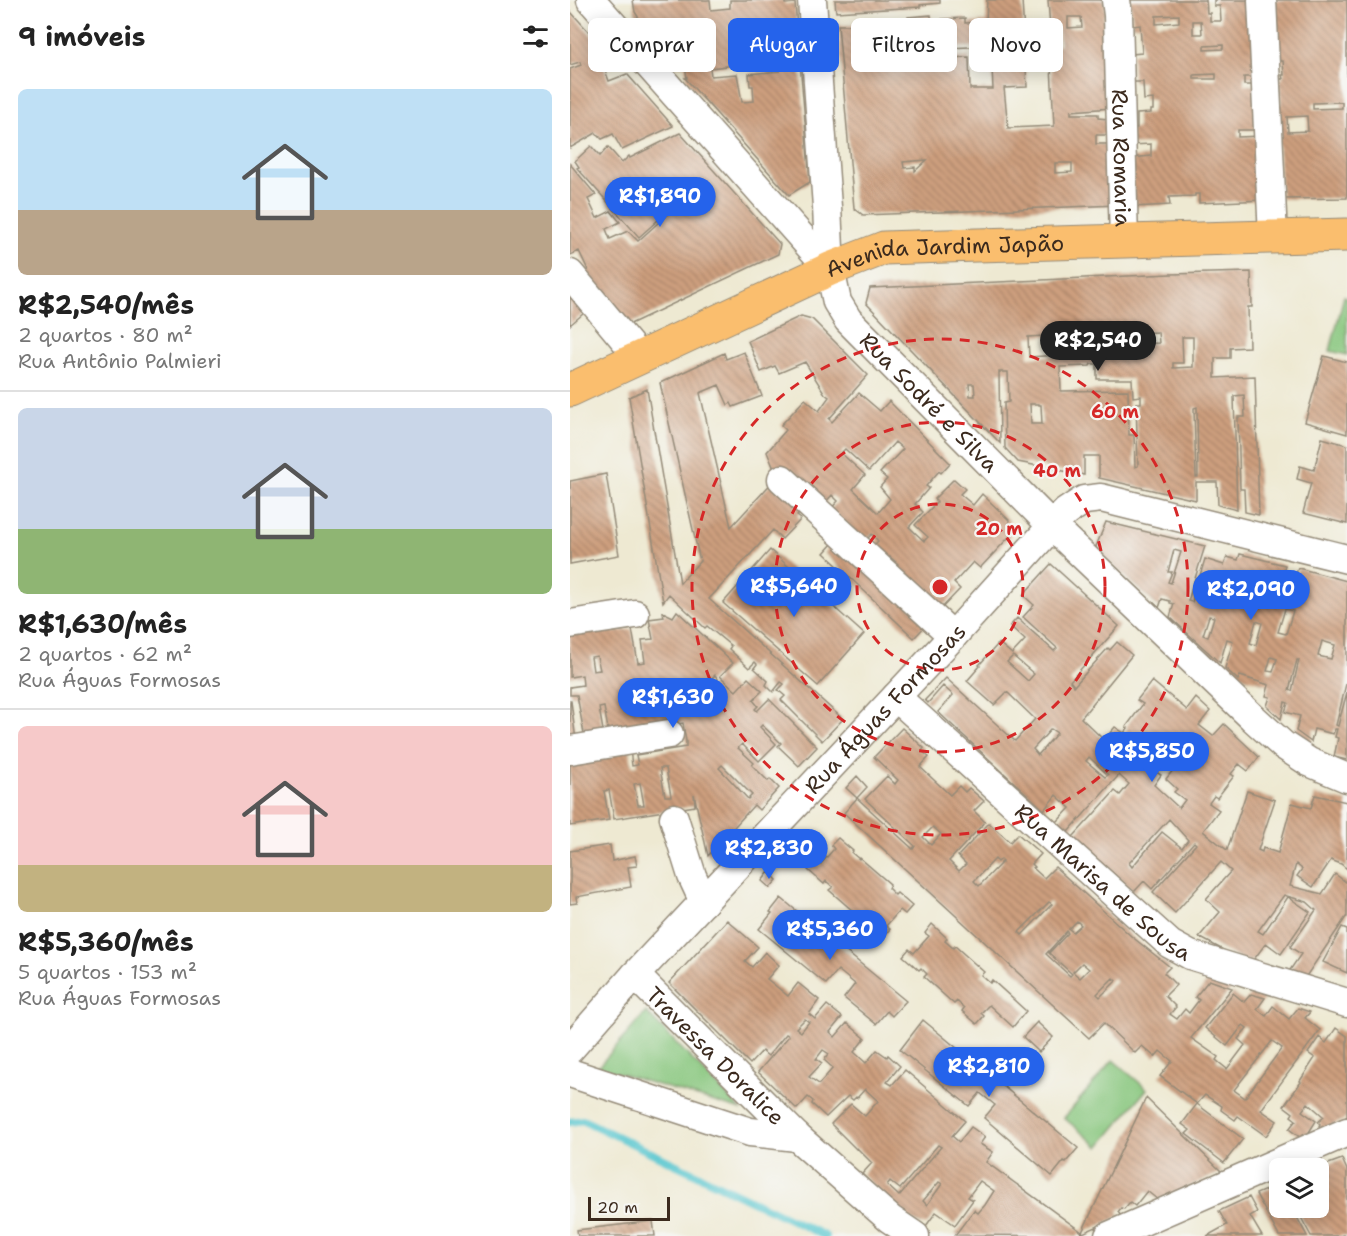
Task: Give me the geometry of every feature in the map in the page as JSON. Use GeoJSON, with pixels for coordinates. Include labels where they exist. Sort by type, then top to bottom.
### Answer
{"type":"FeatureCollection","features":[{"type":"Feature","properties":{"kind":"main road","name":"Avenida Jardim Japão"},"geometry":{"type":"LineString","coordinates":[[570,390],[830,269],[884,248],[1347,236]]}},
{"type":"Feature","properties":{"kind":"street"},"geometry":{"type":"LineString","coordinates":[[591,0],[830,269]]}},
{"type":"Feature","properties":{"kind":"street","name":"Rua Sodré e Silva"},"geometry":{"type":"LineString","coordinates":[[812,0],[830,269],[837,302],[848,320],[1052,525],[1235,701],[1283,745],[1309,762],[1347,778]]}},
{"type":"Feature","properties":{"kind":"street","name":"Rua Romaria"},"geometry":{"type":"LineString","coordinates":[[1116,0],[1124,242]]}},
{"type":"Feature","properties":{"kind":"street"},"geometry":{"type":"LineString","coordinates":[[1262,0],[1273,237]]}},
{"type":"Feature","properties":{"kind":"street"},"geometry":{"type":"LineString","coordinates":[[792,225],[827,207]]}},
{"type":"Feature","properties":{"kind":"street"},"geometry":{"type":"LineString","coordinates":[[570,274],[640,358]]}},
{"type":"Feature","properties":{"kind":"street"},"geometry":{"type":"LineString","coordinates":[[782,479],[953,636]]}},
{"type":"Feature","properties":{"kind":"street","name":"Rua Águas Formosas"},"geometry":{"type":"LineString","coordinates":[[570,1049],[635,975],[953,636],[1052,525],[1084,500],[1101,498],[1347,559]]}},
{"type":"Feature","properties":{"kind":"street"},"geometry":{"type":"LineString","coordinates":[[570,624],[634,614]]}},
{"type":"Feature","properties":{"kind":"street","name":"Rua Marisa de Sousa"},"geometry":{"type":"LineString","coordinates":[[896,697],[1170,944],[1190,955],[1347,1003]]}},
{"type":"Feature","properties":{"kind":"street"},"geometry":{"type":"LineString","coordinates":[[570,750],[669,734]]}},
{"type":"Feature","properties":{"kind":"street"},"geometry":{"type":"LineString","coordinates":[[674,818],[692,876],[704,902]]}},
{"type":"Feature","properties":{"kind":"street","name":"Travessa Doralice"},"geometry":{"type":"LineString","coordinates":[[635,975],[797,1137],[883,1214],[915,1236]]}},
{"type":"Feature","properties":{"kind":"street","name":"Travessa Doralice"},"geometry":{"type":"LineString","coordinates":[[570,1073],[750,1132],[797,1137]]}},
{"type":"Feature","properties":{"kind":"street"},"geometry":{"type":"LineString","coordinates":[[1109,1236],[1347,1132]]}},
{"type":"Feature","properties":{"kind":"green space"},"geometry":{"type":"Polygon","coordinates":[[[1344,296],[1347,297],[1347,355],[1330,351],[1344,296]]]}},
{"type":"Feature","properties":{"kind":"green space"},"geometry":{"type":"Polygon","coordinates":[[[646,1012],[741,1110],[598,1067],[646,1012]]]}},
{"type":"Feature","properties":{"kind":"green space"},"geometry":{"type":"Polygon","coordinates":[[[1113,1060],[1147,1089],[1099,1147],[1064,1118],[1113,1060]]]}},
{"type":"Feature","properties":{"kind":"building"},"geometry":{"type":"Polygon","coordinates":[[[633,0],[710,0],[711,10],[730,8],[730,0],[785,0],[785,4],[795,3],[796,18],[728,18],[728,66],[716,67],[716,18],[639,18],[633,0]]]}},
{"type":"Feature","properties":{"kind":"building"},"geometry":{"type":"Polygon","coordinates":[[[835,0],[940,0],[940,3],[920,5],[920,7],[836,12],[835,0]]]}},
{"type":"Feature","properties":{"kind":"building"},"geometry":{"type":"Polygon","coordinates":[[[987,0],[1022,0],[1023,18],[986,18],[987,0]]]}},
{"type":"Feature","properties":{"kind":"building"},"geometry":{"type":"Polygon","coordinates":[[[1048,0],[1105,0],[1104,27],[1112,108],[1071,111],[1071,114],[1098,114],[1098,118],[1108,119],[1116,135],[1096,135],[1096,144],[1116,144],[1118,205],[863,215],[854,208],[839,25],[851,25],[851,72],[957,72],[957,58],[969,57],[970,89],[993,89],[992,72],[1026,72],[1027,87],[1004,88],[1008,128],[1054,126],[1051,72],[1063,72],[1063,18],[1049,18],[1048,0]],[[1068,17],[1068,28],[1082,27],[1081,17],[1068,17]],[[927,160],[903,162],[904,168],[915,167],[915,171],[927,160]],[[1055,163],[1055,173],[1072,172],[1072,163],[1055,163]]]}},
{"type":"Feature","properties":{"kind":"building"},"geometry":{"type":"Polygon","coordinates":[[[1130,0],[1206,0],[1210,21],[1221,21],[1220,6],[1214,6],[1214,0],[1255,0],[1259,77],[1244,77],[1244,85],[1255,85],[1256,130],[1238,130],[1238,137],[1261,136],[1264,200],[1199,203],[1199,194],[1195,194],[1195,196],[1169,197],[1170,205],[1133,207],[1131,158],[1151,156],[1151,144],[1131,145],[1130,128],[1137,128],[1137,114],[1151,113],[1153,99],[1144,100],[1143,82],[1133,82],[1132,54],[1142,53],[1140,25],[1133,26],[1130,0]],[[1179,15],[1156,16],[1156,24],[1179,22],[1179,15]],[[1193,21],[1193,34],[1202,34],[1201,21],[1193,21]],[[1223,45],[1204,46],[1204,50],[1223,49],[1223,45]],[[1216,74],[1194,75],[1194,79],[1216,79],[1216,74]]]}},
{"type":"Feature","properties":{"kind":"building"},"geometry":{"type":"Polygon","coordinates":[[[1271,0],[1347,0],[1347,198],[1281,199],[1276,105],[1281,104],[1280,79],[1283,79],[1282,75],[1284,75],[1283,61],[1274,61],[1271,0]],[[1342,102],[1313,103],[1313,109],[1342,108],[1342,102]],[[1307,116],[1287,117],[1288,132],[1308,131],[1307,116]]]}},
{"type":"Feature","properties":{"kind":"building"},"geometry":{"type":"Polygon","coordinates":[[[570,11],[588,31],[588,72],[606,72],[609,81],[627,74],[673,126],[622,150],[613,134],[602,139],[596,133],[570,148],[570,69],[581,65],[580,62],[570,65],[570,11]]]}},
{"type":"Feature","properties":{"kind":"building"},"geometry":{"type":"Polygon","coordinates":[[[931,15],[931,18],[908,18],[908,17],[931,15]]]}},
{"type":"Feature","properties":{"kind":"building"},"geometry":{"type":"Polygon","coordinates":[[[957,18],[965,18],[965,23],[969,23],[969,47],[957,48],[957,18]]]}},
{"type":"Feature","properties":{"kind":"building"},"geometry":{"type":"Polygon","coordinates":[[[686,72],[710,72],[711,76],[737,74],[742,102],[754,101],[749,74],[801,72],[810,182],[789,195],[685,78],[687,78],[686,72]]]}},
{"type":"Feature","properties":{"kind":"building"},"geometry":{"type":"Polygon","coordinates":[[[680,133],[780,244],[778,254],[624,327],[579,275],[588,270],[579,251],[570,255],[570,164],[596,195],[588,199],[597,218],[611,211],[620,222],[606,229],[610,239],[628,231],[638,241],[668,214],[666,213],[639,237],[577,168],[579,167],[575,161],[591,146],[600,156],[608,147],[622,163],[629,156],[630,158],[680,133]]]}},
{"type":"Feature","properties":{"kind":"building"},"geometry":{"type":"Polygon","coordinates":[[[1251,272],[1252,307],[1248,307],[1249,347],[1230,348],[1230,358],[1215,358],[1215,378],[1255,376],[1259,515],[1245,512],[1244,489],[1240,489],[1238,417],[1245,417],[1244,395],[1234,396],[1237,510],[1218,505],[1217,482],[1196,482],[1196,500],[1099,478],[1099,456],[1084,456],[1084,475],[1018,462],[1005,448],[1004,403],[1009,402],[1008,372],[999,372],[1000,443],[866,303],[870,288],[1251,272]],[[1158,332],[1131,333],[1131,344],[1159,343],[1158,332]],[[1059,335],[1028,337],[1029,357],[1060,355],[1059,335]],[[1182,337],[1183,363],[1173,363],[1173,368],[1193,367],[1193,337],[1182,337]],[[1097,364],[1060,367],[1061,391],[1128,390],[1129,435],[1134,435],[1135,467],[1138,466],[1136,403],[1141,403],[1141,396],[1133,397],[1132,379],[1097,379],[1097,364]],[[969,384],[970,396],[975,396],[974,384],[969,384]],[[1030,404],[1031,424],[1042,424],[1041,405],[1030,404]],[[1197,407],[1194,408],[1196,477],[1198,477],[1197,407]]]}},
{"type":"Feature","properties":{"kind":"building"},"geometry":{"type":"Polygon","coordinates":[[[570,285],[590,308],[570,325],[570,285]]]}},
{"type":"Feature","properties":{"kind":"building"},"geometry":{"type":"Polygon","coordinates":[[[801,316],[812,319],[868,375],[829,419],[832,422],[859,393],[880,411],[889,401],[950,463],[941,473],[939,471],[926,486],[929,488],[915,504],[923,512],[909,527],[924,541],[928,537],[915,525],[937,502],[934,499],[954,479],[965,489],[960,494],[973,505],[982,494],[1009,520],[1010,536],[980,568],[973,562],[954,583],[960,589],[937,613],[889,573],[898,564],[890,557],[882,565],[868,552],[878,541],[872,534],[861,545],[827,513],[838,501],[832,495],[821,507],[777,476],[767,452],[786,430],[781,425],[805,399],[819,411],[829,397],[805,362],[779,373],[775,366],[761,372],[748,341],[801,316]],[[895,442],[869,471],[845,449],[841,453],[865,475],[853,489],[878,513],[890,499],[880,487],[887,479],[880,473],[903,449],[895,442]]]}},
{"type":"Feature","properties":{"kind":"building"},"geometry":{"type":"Polygon","coordinates":[[[744,352],[762,396],[733,407],[731,403],[728,405],[719,385],[700,393],[731,527],[777,477],[807,505],[797,516],[801,519],[782,539],[773,530],[709,599],[843,719],[822,741],[781,700],[785,696],[778,690],[784,684],[781,682],[773,692],[766,685],[768,681],[754,668],[757,664],[755,662],[749,668],[729,649],[731,646],[707,626],[705,628],[669,594],[663,602],[629,397],[647,389],[680,583],[700,561],[660,383],[724,353],[726,359],[744,352]]]}},
{"type":"Feature","properties":{"kind":"building"},"geometry":{"type":"Polygon","coordinates":[[[1324,356],[1347,362],[1347,434],[1305,422],[1324,356]]]}},
{"type":"Feature","properties":{"kind":"building"},"geometry":{"type":"Polygon","coordinates":[[[1322,438],[1347,445],[1347,524],[1303,513],[1311,483],[1297,479],[1300,466],[1314,470],[1322,438]]]}},
{"type":"Feature","properties":{"kind":"building"},"geometry":{"type":"Polygon","coordinates":[[[606,474],[619,555],[570,564],[570,481],[606,474]]]}},
{"type":"Feature","properties":{"kind":"building"},"geometry":{"type":"Polygon","coordinates":[[[1106,522],[1205,546],[1188,601],[1192,602],[1205,559],[1224,565],[1227,557],[1238,560],[1240,554],[1285,565],[1282,577],[1294,581],[1298,568],[1347,581],[1347,680],[1336,725],[1338,726],[1347,692],[1347,760],[1334,757],[1338,738],[1335,737],[1337,729],[1333,734],[1314,729],[1311,742],[1296,731],[1300,716],[1285,712],[1288,703],[1285,702],[1281,719],[1267,706],[1270,697],[1266,696],[1269,685],[1240,676],[1238,680],[1225,668],[1233,641],[1227,639],[1220,663],[1170,617],[1174,604],[1162,599],[1159,608],[1095,549],[1106,522]],[[1174,550],[1168,572],[1172,572],[1168,582],[1171,583],[1181,552],[1174,550]],[[1235,580],[1232,591],[1240,593],[1243,582],[1235,580]],[[1285,609],[1278,632],[1286,634],[1293,611],[1285,609]],[[1209,616],[1203,635],[1208,637],[1214,617],[1209,616]],[[1256,621],[1250,643],[1256,645],[1262,623],[1256,621]],[[1322,641],[1318,656],[1331,659],[1335,645],[1322,641]],[[1271,657],[1267,671],[1273,672],[1277,659],[1271,657]],[[1297,660],[1289,690],[1292,691],[1299,660],[1297,660]]]}},
{"type":"Feature","properties":{"kind":"building"},"geometry":{"type":"Polygon","coordinates":[[[840,535],[932,619],[914,638],[824,553],[840,535]]]}},
{"type":"Feature","properties":{"kind":"building"},"geometry":{"type":"Polygon","coordinates":[[[770,550],[864,634],[818,686],[723,603],[770,550]]]}},
{"type":"Feature","properties":{"kind":"building"},"geometry":{"type":"Polygon","coordinates":[[[1051,564],[1119,626],[1070,681],[1074,686],[1108,648],[1110,650],[1117,642],[1132,655],[1081,718],[1104,740],[1115,727],[1124,733],[1143,704],[1137,700],[1152,681],[1187,710],[1196,698],[1210,711],[1199,725],[1213,736],[1224,724],[1259,757],[1248,771],[1239,764],[1231,774],[1234,776],[1217,798],[1214,796],[1209,803],[1219,810],[1203,831],[1227,850],[1247,791],[1275,800],[1258,850],[1262,852],[1263,848],[1278,853],[1292,803],[1311,808],[1315,795],[1347,802],[1347,869],[1331,860],[1313,887],[1297,876],[1302,869],[1296,864],[1290,886],[1322,894],[1335,874],[1347,883],[1347,917],[1305,978],[1288,973],[1301,954],[1290,947],[1316,910],[1307,902],[1284,895],[1258,931],[1263,934],[1288,897],[1310,912],[1281,954],[1266,943],[1252,962],[1238,958],[1199,937],[1220,912],[1206,899],[1231,871],[1221,862],[1175,913],[1153,892],[1196,844],[1194,842],[1152,889],[1144,881],[1134,892],[1073,837],[1115,791],[1120,795],[1129,784],[1119,775],[1068,832],[1057,822],[1070,808],[1056,795],[1044,810],[938,712],[953,695],[943,686],[928,703],[925,700],[946,678],[1015,741],[1035,719],[1007,692],[994,705],[967,681],[999,643],[1012,654],[1025,640],[1010,626],[1017,618],[1054,651],[1057,648],[1023,617],[1034,605],[1023,595],[1051,564]],[[1013,656],[1007,662],[1028,681],[1034,674],[1013,656]],[[1051,729],[1033,749],[1038,755],[1057,733],[1051,729]],[[1191,735],[1177,754],[1165,746],[1155,758],[1162,763],[1156,772],[1161,775],[1154,785],[1179,808],[1185,800],[1174,792],[1177,789],[1166,779],[1197,740],[1191,735]],[[1089,757],[1086,761],[1105,777],[1108,775],[1089,757]],[[1169,819],[1129,863],[1132,867],[1162,832],[1182,848],[1188,840],[1169,819]]]}},
{"type":"Feature","properties":{"kind":"building"},"geometry":{"type":"Polygon","coordinates":[[[677,611],[733,663],[720,676],[736,691],[748,678],[762,691],[753,700],[758,706],[755,709],[757,711],[769,699],[817,747],[799,766],[778,746],[781,743],[762,725],[760,727],[776,744],[759,761],[742,744],[738,748],[768,781],[770,779],[779,788],[759,810],[754,805],[708,856],[694,794],[695,806],[614,819],[609,790],[604,791],[609,820],[570,826],[570,759],[630,749],[632,766],[638,765],[636,755],[686,747],[686,741],[683,723],[630,732],[629,726],[608,729],[604,707],[599,708],[604,736],[585,739],[577,695],[570,695],[570,687],[583,685],[582,675],[570,677],[570,631],[612,624],[614,632],[632,629],[638,663],[645,662],[642,640],[653,639],[649,619],[664,617],[663,612],[673,617],[677,611]],[[597,656],[591,657],[593,671],[600,670],[597,656]],[[715,675],[698,693],[702,697],[718,679],[715,675]],[[722,765],[719,768],[748,799],[752,795],[722,765]],[[660,768],[665,796],[671,796],[666,768],[660,768]],[[640,783],[634,784],[638,805],[644,805],[640,783]]]}},
{"type":"Feature","properties":{"kind":"building"},"geometry":{"type":"Polygon","coordinates":[[[570,701],[576,741],[570,742],[570,701]]]}},
{"type":"Feature","properties":{"kind":"building"},"geometry":{"type":"Polygon","coordinates":[[[902,728],[924,748],[922,751],[929,757],[920,767],[950,795],[959,786],[965,792],[969,788],[984,801],[974,811],[985,822],[949,861],[959,871],[966,864],[958,856],[989,823],[1010,842],[1018,834],[1041,854],[1032,864],[1035,867],[1033,868],[1044,878],[1055,867],[1131,936],[1170,967],[1164,973],[1176,985],[1165,996],[1176,1007],[1170,1014],[1177,1019],[1185,1009],[1189,1013],[1199,1000],[1195,997],[1209,980],[1232,988],[1191,1038],[1218,1057],[1216,1060],[1227,1069],[1245,1045],[1238,1039],[1247,1028],[1243,1025],[1227,1046],[1205,1028],[1233,993],[1244,1002],[1251,994],[1265,998],[1257,1009],[1266,1016],[1273,1006],[1289,1019],[1298,1008],[1310,1012],[1305,1018],[1320,1030],[1261,1110],[1277,1121],[1266,1136],[1238,1116],[1235,1120],[1221,1110],[1222,1106],[1205,1095],[1197,1104],[1160,1076],[1172,1061],[1160,1051],[1155,1057],[1142,1046],[1135,1053],[1104,1023],[1089,1038],[844,813],[857,798],[913,849],[915,846],[865,799],[887,776],[895,784],[898,780],[874,757],[902,728]],[[933,827],[923,837],[931,845],[941,834],[933,827]],[[995,859],[974,881],[979,886],[1003,861],[1001,859],[998,862],[995,859]],[[1049,902],[1019,932],[1022,935],[1052,904],[1049,902]],[[1077,921],[1069,929],[1073,932],[1081,925],[1077,921]],[[1067,931],[1046,954],[1070,976],[1072,974],[1049,953],[1068,933],[1067,931]],[[1082,963],[1073,972],[1080,978],[1089,969],[1082,963]],[[1113,978],[1097,994],[1100,997],[1116,981],[1113,978]],[[1272,1041],[1234,1090],[1245,1098],[1282,1048],[1272,1041]]]}},
{"type":"Feature","properties":{"kind":"building"},"geometry":{"type":"Polygon","coordinates":[[[857,776],[867,787],[857,798],[846,788],[857,776]]]}},
{"type":"Feature","properties":{"kind":"building"},"geometry":{"type":"Polygon","coordinates":[[[838,838],[853,851],[852,853],[890,884],[888,888],[895,895],[897,893],[912,906],[905,914],[900,910],[886,926],[890,929],[882,938],[866,924],[869,920],[862,914],[860,917],[829,890],[833,887],[826,881],[824,884],[808,870],[815,861],[820,865],[834,849],[831,845],[838,838]]]}},
{"type":"Feature","properties":{"kind":"building"},"geometry":{"type":"Polygon","coordinates":[[[799,840],[814,853],[804,864],[789,851],[799,840]]]}},
{"type":"Feature","properties":{"kind":"building"},"geometry":{"type":"Polygon","coordinates":[[[610,845],[612,861],[635,856],[637,866],[628,867],[631,887],[576,897],[577,903],[570,904],[570,851],[610,845]]]}},
{"type":"Feature","properties":{"kind":"building"},"geometry":{"type":"Polygon","coordinates":[[[769,872],[777,880],[770,888],[762,881],[769,872]]]}},
{"type":"Feature","properties":{"kind":"building"},"geometry":{"type":"Polygon","coordinates":[[[781,898],[906,1001],[892,1016],[887,1011],[876,1024],[844,998],[855,984],[838,970],[826,984],[759,929],[781,898]]]}},
{"type":"Feature","properties":{"kind":"building"},"geometry":{"type":"Polygon","coordinates":[[[727,920],[758,947],[745,961],[752,967],[765,952],[779,965],[767,979],[788,996],[798,983],[819,1000],[809,1014],[815,1019],[827,1005],[842,1017],[830,1032],[835,1037],[847,1023],[865,1038],[854,1052],[866,1063],[877,1050],[887,1057],[888,1055],[900,1066],[887,1082],[892,1085],[905,1070],[965,1121],[952,1136],[959,1142],[971,1127],[985,1137],[980,1144],[993,1152],[986,1162],[1082,1232],[1146,1098],[1222,1172],[1158,1200],[1147,1191],[1135,1206],[1130,1202],[1124,1209],[1121,1208],[1118,1212],[1121,1216],[1076,1236],[955,1235],[974,1210],[978,1213],[994,1191],[980,1181],[968,1197],[973,1200],[955,1225],[936,1212],[926,1226],[906,1218],[862,1174],[872,1163],[831,1124],[851,1104],[865,1116],[878,1101],[865,1089],[853,1100],[848,1096],[826,1117],[808,1097],[797,1109],[758,1072],[789,1036],[786,1034],[768,1056],[762,1051],[750,1064],[669,983],[727,920]],[[805,1019],[796,1028],[801,1032],[809,1022],[805,1019]],[[823,1050],[816,1059],[822,1063],[809,1077],[819,1084],[833,1068],[824,1060],[829,1054],[823,1050]],[[938,1145],[900,1189],[890,1181],[887,1185],[899,1196],[941,1147],[938,1145]],[[939,1182],[923,1201],[927,1205],[942,1184],[939,1182]]]}},
{"type":"Feature","properties":{"kind":"building"},"geometry":{"type":"Polygon","coordinates":[[[932,924],[947,938],[945,941],[953,948],[955,946],[984,972],[981,975],[990,983],[992,980],[1026,1011],[1013,1027],[989,1005],[981,1013],[984,1016],[977,1024],[962,1011],[964,1008],[957,1001],[954,1004],[924,977],[927,974],[921,968],[919,970],[903,956],[909,949],[914,953],[929,936],[925,933],[932,924]]]}},
{"type":"Feature","properties":{"kind":"building"},"geometry":{"type":"Polygon","coordinates":[[[1342,927],[1347,929],[1347,973],[1323,962],[1342,927]]]}},
{"type":"Feature","properties":{"kind":"building"},"geometry":{"type":"Polygon","coordinates":[[[923,1020],[1078,1148],[1052,1176],[984,1118],[995,1105],[980,1093],[969,1106],[900,1050],[923,1020]]]}},
{"type":"Feature","properties":{"kind":"building"},"geometry":{"type":"Polygon","coordinates":[[[1037,1022],[1053,1037],[1039,1052],[1023,1037],[1037,1022]]]}},
{"type":"Feature","properties":{"kind":"building"},"geometry":{"type":"Polygon","coordinates":[[[1336,1028],[1347,1036],[1347,1116],[1342,1121],[1321,1130],[1318,1122],[1324,1117],[1308,1103],[1302,1111],[1316,1121],[1306,1137],[1301,1138],[1289,1129],[1296,1120],[1291,1116],[1293,1113],[1284,1106],[1315,1058],[1308,1053],[1319,1037],[1326,1043],[1336,1028]]]}},
{"type":"Feature","properties":{"kind":"building"},"geometry":{"type":"Polygon","coordinates":[[[1197,1104],[1243,1139],[1224,1163],[1186,1134],[1190,1130],[1182,1124],[1197,1104]]]}},
{"type":"Feature","properties":{"kind":"building"},"geometry":{"type":"Polygon","coordinates":[[[1342,1159],[1347,1170],[1347,1236],[1311,1236],[1301,1218],[1329,1218],[1329,1164],[1342,1159]]]}},
{"type":"Feature","properties":{"kind":"building"},"geometry":{"type":"Polygon","coordinates":[[[1269,1189],[1269,1218],[1256,1194],[1269,1189]]]}},
{"type":"Feature","properties":{"kind":"building"},"geometry":{"type":"Polygon","coordinates":[[[1249,1197],[1257,1212],[1250,1216],[1262,1236],[1207,1236],[1227,1225],[1219,1211],[1249,1197]]]}},
{"type":"Feature","properties":{"kind":"building"},"geometry":{"type":"Polygon","coordinates":[[[1269,1218],[1297,1218],[1307,1236],[1279,1236],[1269,1218]]]}},
{"type":"Feature","properties":{"kind":"building"},"geometry":{"type":"Polygon","coordinates":[[[653,1221],[655,1236],[578,1236],[577,1230],[653,1221]]]}},
{"type":"Feature","properties":{"kind":"waterway"},"geometry":{"type":"LineString","coordinates":[[570,1122],[583,1120],[825,1236]]}}]}
